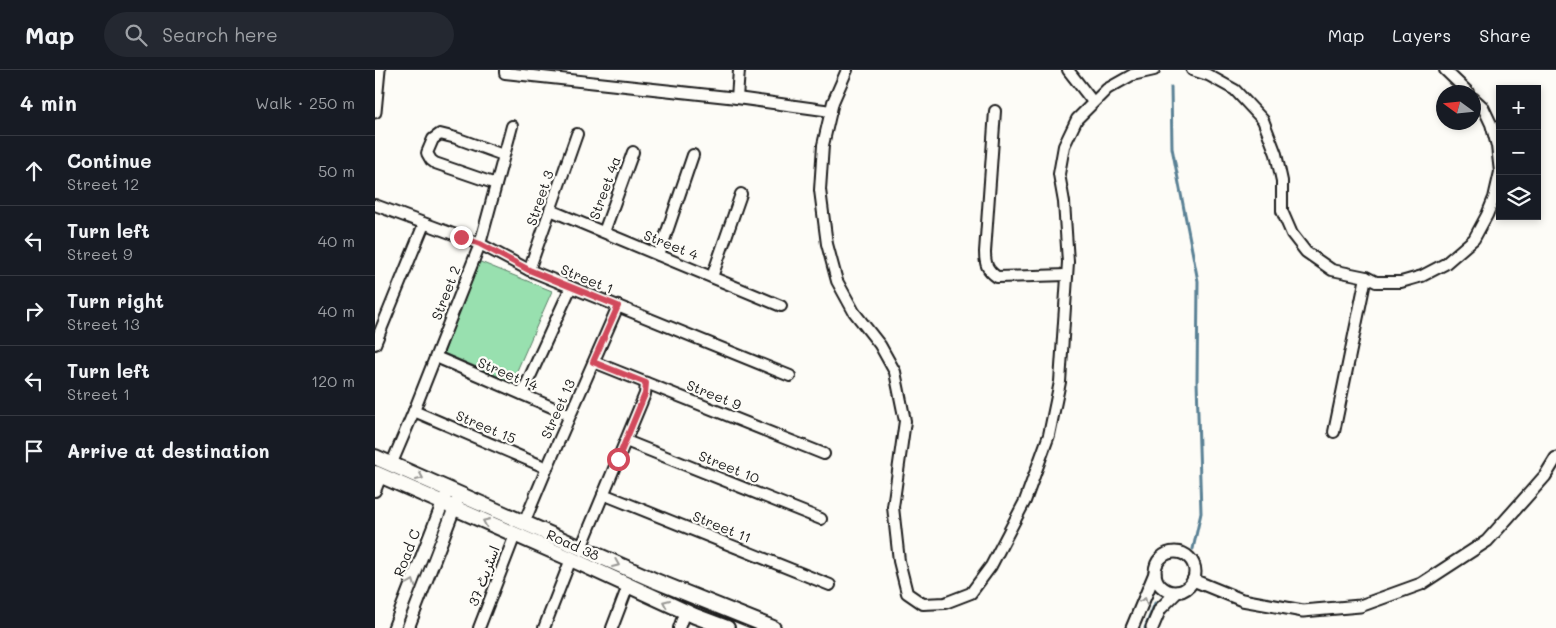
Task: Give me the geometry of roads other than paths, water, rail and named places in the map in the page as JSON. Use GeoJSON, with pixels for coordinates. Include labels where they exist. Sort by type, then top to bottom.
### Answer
{"type":"FeatureCollection","features":[{"type":"Feature","properties":{"kind":"main road","name":"Road 38"},"geometry":{"type":"LineString","coordinates":[[375,457],[515,534],[727,628]]}},
{"type":"Feature","properties":{"kind":"main road","name":"Road 38"},"geometry":{"type":"LineString","coordinates":[[378,474],[524,523],[656,581],[773,628]]}},
{"type":"Feature","properties":{"kind":"street"},"geometry":{"type":"LineString","coordinates":[[375,112],[379,70]]}},
{"type":"Feature","properties":{"kind":"street"},"geometry":{"type":"LineString","coordinates":[[737,98],[739,70]]}},
{"type":"Feature","properties":{"kind":"street"},"geometry":{"type":"LineString","coordinates":[[847,70],[833,102],[826,110],[820,190],[827,244],[837,281],[854,312],[880,345],[895,372],[905,421],[893,507],[899,560],[907,593],[923,604],[945,603],[971,593],[991,566],[1025,500],[1049,435],[1060,382],[1068,262],[1064,202],[1059,174],[1064,146],[1077,119],[1107,89],[1132,75],[1154,70]]}},
{"type":"Feature","properties":{"kind":"street"},"geometry":{"type":"LineString","coordinates":[[1068,70],[1093,102]]}},
{"type":"Feature","properties":{"kind":"street"},"geometry":{"type":"LineString","coordinates":[[1191,70],[1208,75],[1235,90],[1263,120],[1276,154],[1282,181],[1282,211],[1292,234],[1306,252],[1332,270],[1366,277],[1377,282],[1401,282],[1422,276],[1445,264],[1474,239],[1494,198],[1499,172],[1497,146],[1491,124],[1481,105]]}},
{"type":"Feature","properties":{"kind":"street"},"geometry":{"type":"LineString","coordinates":[[1445,70],[1461,85]]}},
{"type":"Feature","properties":{"kind":"street"},"geometry":{"type":"LineString","coordinates":[[505,72],[561,74],[826,110]]}},
{"type":"Feature","properties":{"kind":"street"},"geometry":{"type":"LineString","coordinates":[[995,111],[985,265],[997,277],[1067,275]]}},
{"type":"Feature","properties":{"kind":"street","name":"Street 2"},"geometry":{"type":"LineString","coordinates":[[391,465],[480,244],[503,155],[513,126]]}},
{"type":"Feature","properties":{"kind":"street"},"geometry":{"type":"LineString","coordinates":[[496,184],[435,163],[427,153],[433,139],[439,134],[503,155]]}},
{"type":"Feature","properties":{"kind":"street","name":"Street 3"},"geometry":{"type":"LineString","coordinates":[[529,270],[577,134]]}},
{"type":"Feature","properties":{"kind":"street","name":"Street 4a"},"geometry":{"type":"LineString","coordinates":[[604,232],[633,152]]}},
{"type":"Feature","properties":{"kind":"street"},"geometry":{"type":"LineString","coordinates":[[659,255],[693,155]]}},
{"type":"Feature","properties":{"kind":"street"},"geometry":{"type":"LineString","coordinates":[[712,277],[741,194]]}},
{"type":"Feature","properties":{"kind":"street","name":"Street 1"},"geometry":{"type":"LineString","coordinates":[[375,205],[480,244],[529,270],[790,376]]}},
{"type":"Feature","properties":{"kind":"street","name":"Street 4"},"geometry":{"type":"LineString","coordinates":[[550,210],[781,306]]}},
{"type":"Feature","properties":{"kind":"street"},"geometry":{"type":"LineString","coordinates":[[375,344],[425,224]]}},
{"type":"Feature","properties":{"kind":"street"},"geometry":{"type":"LineString","coordinates":[[1334,432],[1366,277]]}},
{"type":"Feature","properties":{"kind":"street"},"geometry":{"type":"LineString","coordinates":[[522,394],[571,287]]}},
{"type":"Feature","properties":{"kind":"street","name":"Street 13"},"geometry":{"type":"LineString","coordinates":[[524,523],[618,306]]}},
{"type":"Feature","properties":{"kind":"street","name":"Street 14"},"geometry":{"type":"LineString","coordinates":[[436,357],[570,415]]}},
{"type":"Feature","properties":{"kind":"street","name":"Street 9"},"geometry":{"type":"LineString","coordinates":[[593,362],[825,454]]}},
{"type":"Feature","properties":{"kind":"street"},"geometry":{"type":"LineString","coordinates":[[581,548],[645,394],[646,383]]}},
{"type":"Feature","properties":{"kind":"street","name":"Street 15"},"geometry":{"type":"LineString","coordinates":[[414,411],[547,468]]}},
{"type":"Feature","properties":{"kind":"street","name":"Street 10"},"geometry":{"type":"LineString","coordinates":[[626,441],[821,519]]}},
{"type":"Feature","properties":{"kind":"street"},"geometry":{"type":"LineString","coordinates":[[1193,580],[1242,600],[1303,611],[1360,606],[1421,584],[1487,541],[1545,476],[1556,458]]}},
{"type":"Feature","properties":{"kind":"street"},"geometry":{"type":"LineString","coordinates":[[375,491],[378,474]]}},
{"type":"Feature","properties":{"kind":"street","name":"Street 11"},"geometry":{"type":"LineString","coordinates":[[603,494],[830,585]]}},
{"type":"Feature","properties":{"kind":"street","name":"Road C"},"geometry":{"type":"LineString","coordinates":[[394,628],[451,499]]}},
{"type":"Feature","properties":{"kind":"street","name":"Road C"},"geometry":{"type":"LineString","coordinates":[[408,628],[451,499]]}},
{"type":"Feature","properties":{"kind":"street","name":"اسٹریٹ 37"},"geometry":{"type":"LineString","coordinates":[[479,628],[515,534]]}},
{"type":"Feature","properties":{"kind":"street"},"geometry":{"type":"LineString","coordinates":[[1132,628],[1156,567],[1162,557],[1179,552],[1185,554],[1195,568],[1193,580],[1189,586],[1177,592],[1160,609],[1152,628]]}},
{"type":"Feature","properties":{"kind":"street"},"geometry":{"type":"LineString","coordinates":[[544,628],[571,559]]}},
{"type":"Feature","properties":{"kind":"street"},"geometry":{"type":"LineString","coordinates":[[1155,573],[1156,579],[1164,588],[1177,592]]}},
{"type":"Feature","properties":{"kind":"street"},"geometry":{"type":"LineString","coordinates":[[612,628],[629,586]]}},
{"type":"Feature","properties":{"kind":"street"},"geometry":{"type":"LineString","coordinates":[[679,628],[685,611]]}},
{"type":"Feature","properties":{"kind":"waterway"},"geometry":{"type":"LineString","coordinates":[[1171,87],[1172,148],[1198,281],[1197,381],[1201,513],[1193,549]]}},
{"type":"Feature","properties":{"kind":"waterway"},"geometry":{"type":"LineString","coordinates":[[1145,628],[1155,603]]}}]}
